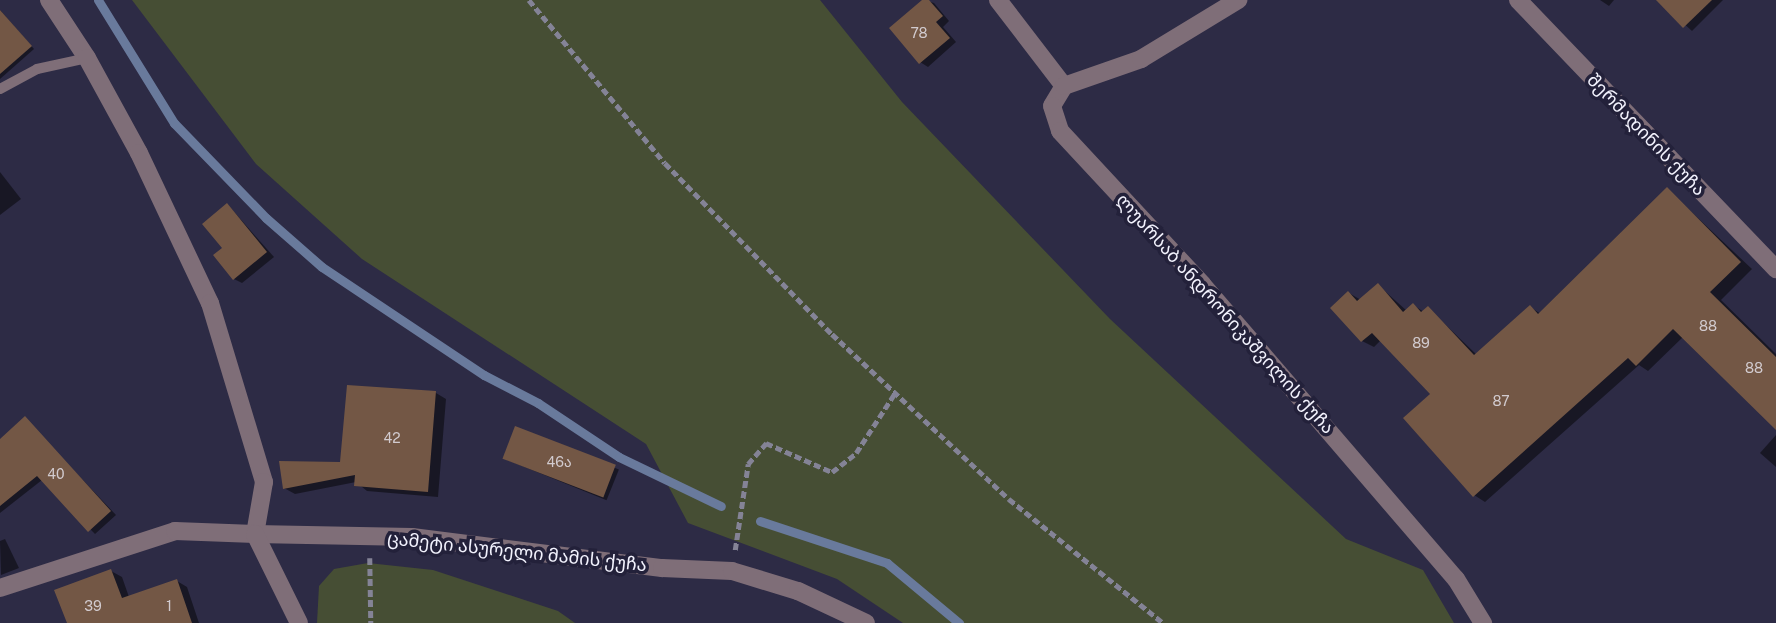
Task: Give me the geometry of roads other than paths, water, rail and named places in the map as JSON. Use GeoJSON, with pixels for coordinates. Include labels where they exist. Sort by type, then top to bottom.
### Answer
{"type":"FeatureCollection","features":[{"type":"Feature","properties":{"kind":"street"},"geometry":{"type":"LineString","coordinates":[[49,0],[87,58],[139,153],[210,303],[264,482],[255,534],[299,623]]}},
{"type":"Feature","properties":{"kind":"street"},"geometry":{"type":"LineString","coordinates":[[998,0],[1064,86],[1141,59],[1228,3]]}},
{"type":"Feature","properties":{"kind":"street","name":"შერმადინის ქუჩა"},"geometry":{"type":"LineString","coordinates":[[1518,0],[1776,269]]}},
{"type":"Feature","properties":{"kind":"street","name":"ლუარსაბ ანდრონიკაშვილის ქუჩა"},"geometry":{"type":"LineString","coordinates":[[1064,86],[1052,106],[1060,131],[1202,284],[1456,579],[1483,623]]}},
{"type":"Feature","properties":{"kind":"street","name":"ცამეტი ასურელი მამის ქუჩა"},"geometry":{"type":"LineString","coordinates":[[0,588],[175,531],[412,537],[662,568],[732,571],[798,591],[866,623]]}},
{"type":"Feature","properties":{"kind":"lane"},"geometry":{"type":"LineString","coordinates":[[0,89],[37,69],[87,58]]}},
{"type":"Feature","properties":{"kind":"waterway"},"geometry":{"type":"LineString","coordinates":[[98,0],[174,123],[266,218],[322,267],[484,375],[538,403],[619,457],[721,506]]}},
{"type":"Feature","properties":{"kind":"waterway"},"geometry":{"type":"LineString","coordinates":[[760,521],[887,563],[959,623]]}}]}
